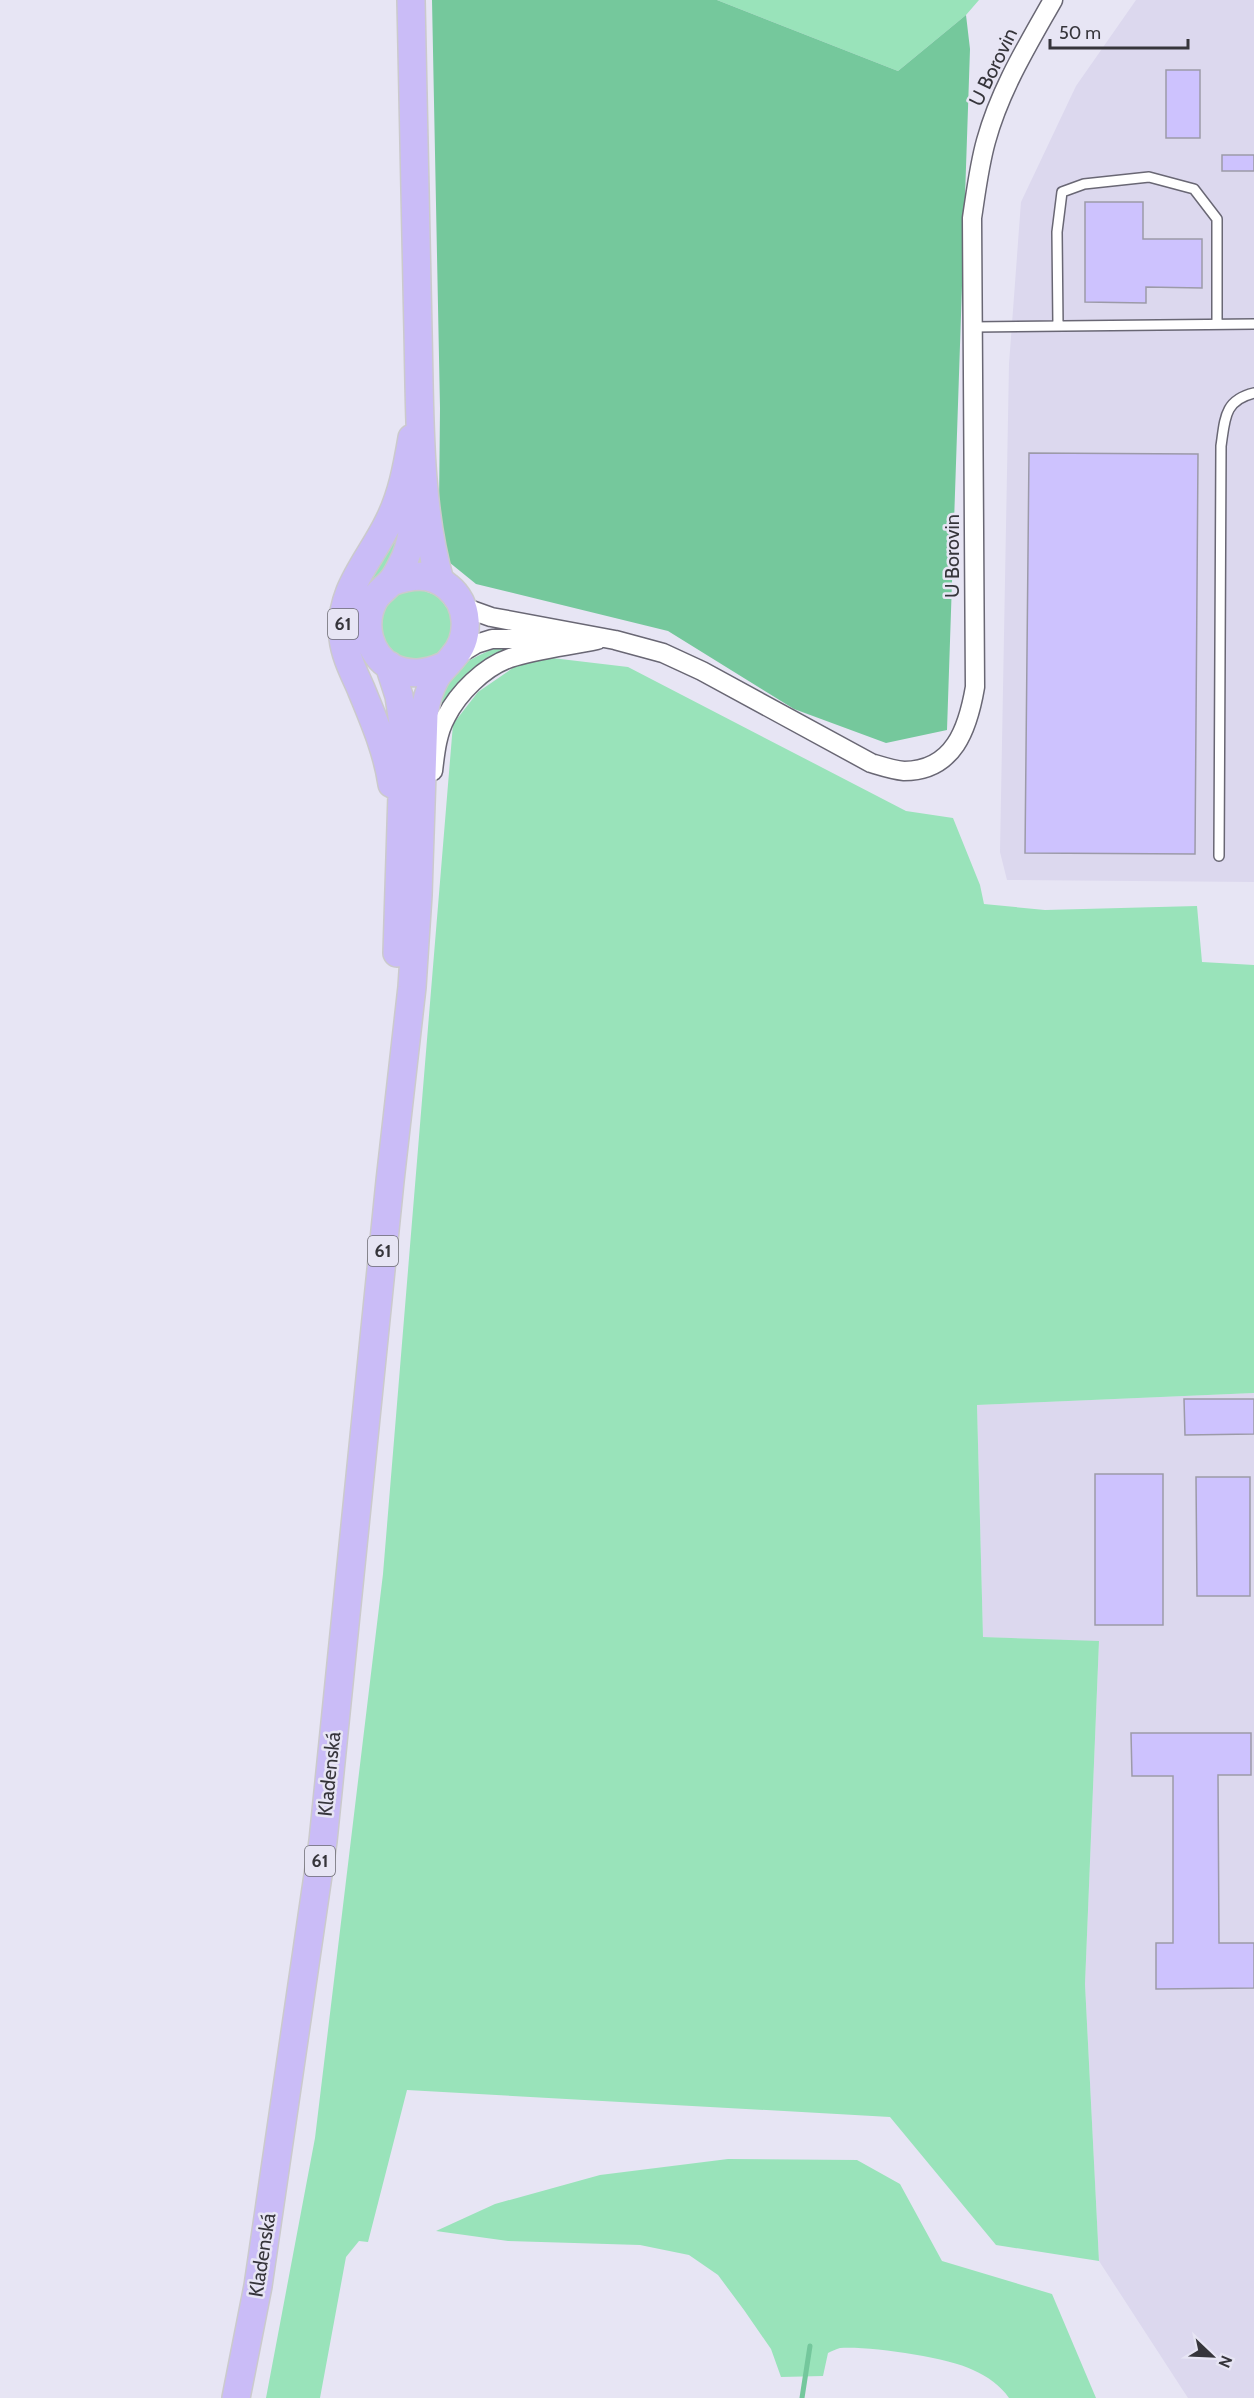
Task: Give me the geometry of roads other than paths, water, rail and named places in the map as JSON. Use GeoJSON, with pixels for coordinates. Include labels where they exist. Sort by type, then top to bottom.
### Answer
{"type":"FeatureCollection","features":[{"type":"Feature","properties":{"kind":"main road","name":"61"},"geometry":{"type":"LineString","coordinates":[[390,1181],[412,987],[418,895],[424,714],[429,693],[465,633],[466,620],[458,597],[440,581],[430,548],[426,515],[420,393],[411,0]]}},
{"type":"Feature","properties":{"kind":"main road","name":"61"},"geometry":{"type":"LineString","coordinates":[[390,1181],[404,730],[399,696],[389,665],[378,656],[371,644],[368,616],[372,603],[380,591],[391,582],[406,556],[413,530],[420,393]]}},
{"type":"Feature","properties":{"kind":"main road","name":"61"},"geometry":{"type":"LineString","coordinates":[[400,863],[394,796],[384,746],[346,653],[343,623],[348,593],[354,579],[380,538],[398,500],[420,393]]}},
{"type":"Feature","properties":{"kind":"main road"},"geometry":{"type":"LineString","coordinates":[[391,582],[407,576],[424,576],[440,581]]}},
{"type":"Feature","properties":{"kind":"main road"},"geometry":{"type":"LineString","coordinates":[[389,665],[402,672],[416,674],[430,672],[449,661]]}},
{"type":"Feature","properties":{"kind":"main road","name":"Kladenská"},"geometry":{"type":"LineString","coordinates":[[236,2398],[258,2286],[323,1841],[390,1181]]}},
{"type":"Feature","properties":{"kind":"street","name":"U Borovin"},"geometry":{"type":"LineString","coordinates":[[607,640],[663,653],[702,671],[871,763],[902,771],[923,769],[939,761],[956,746],[970,717],[975,687],[972,218],[982,158],[996,110],[1009,78],[1053,0]]}},
{"type":"Feature","properties":{"kind":"street"},"geometry":{"type":"LineString","coordinates":[[463,607],[491,617],[607,640]]}},
{"type":"Feature","properties":{"kind":"street"},"geometry":{"type":"LineString","coordinates":[[449,661],[476,644],[492,639],[607,640]]}},
{"type":"Feature","properties":{"kind":"street"},"geometry":{"type":"LineString","coordinates":[[418,895],[436,751],[445,718],[465,690],[486,671],[509,658],[607,640]]}},
{"type":"Feature","properties":{"kind":"lane"},"geometry":{"type":"LineString","coordinates":[[1058,326],[1057,232],[1062,192],[1084,184],[1149,177],[1194,189],[1217,219],[1217,324]]}},
{"type":"Feature","properties":{"kind":"lane"},"geometry":{"type":"LineString","coordinates":[[973,327],[1254,324]]}},
{"type":"Feature","properties":{"kind":"lane"},"geometry":{"type":"LineString","coordinates":[[1219,856],[1221,446],[1230,405],[1240,396],[1254,393]]}},
{"type":"Feature","properties":{"kind":"waterway"},"geometry":{"type":"LineString","coordinates":[[802,2398],[810,2346]]}}]}
